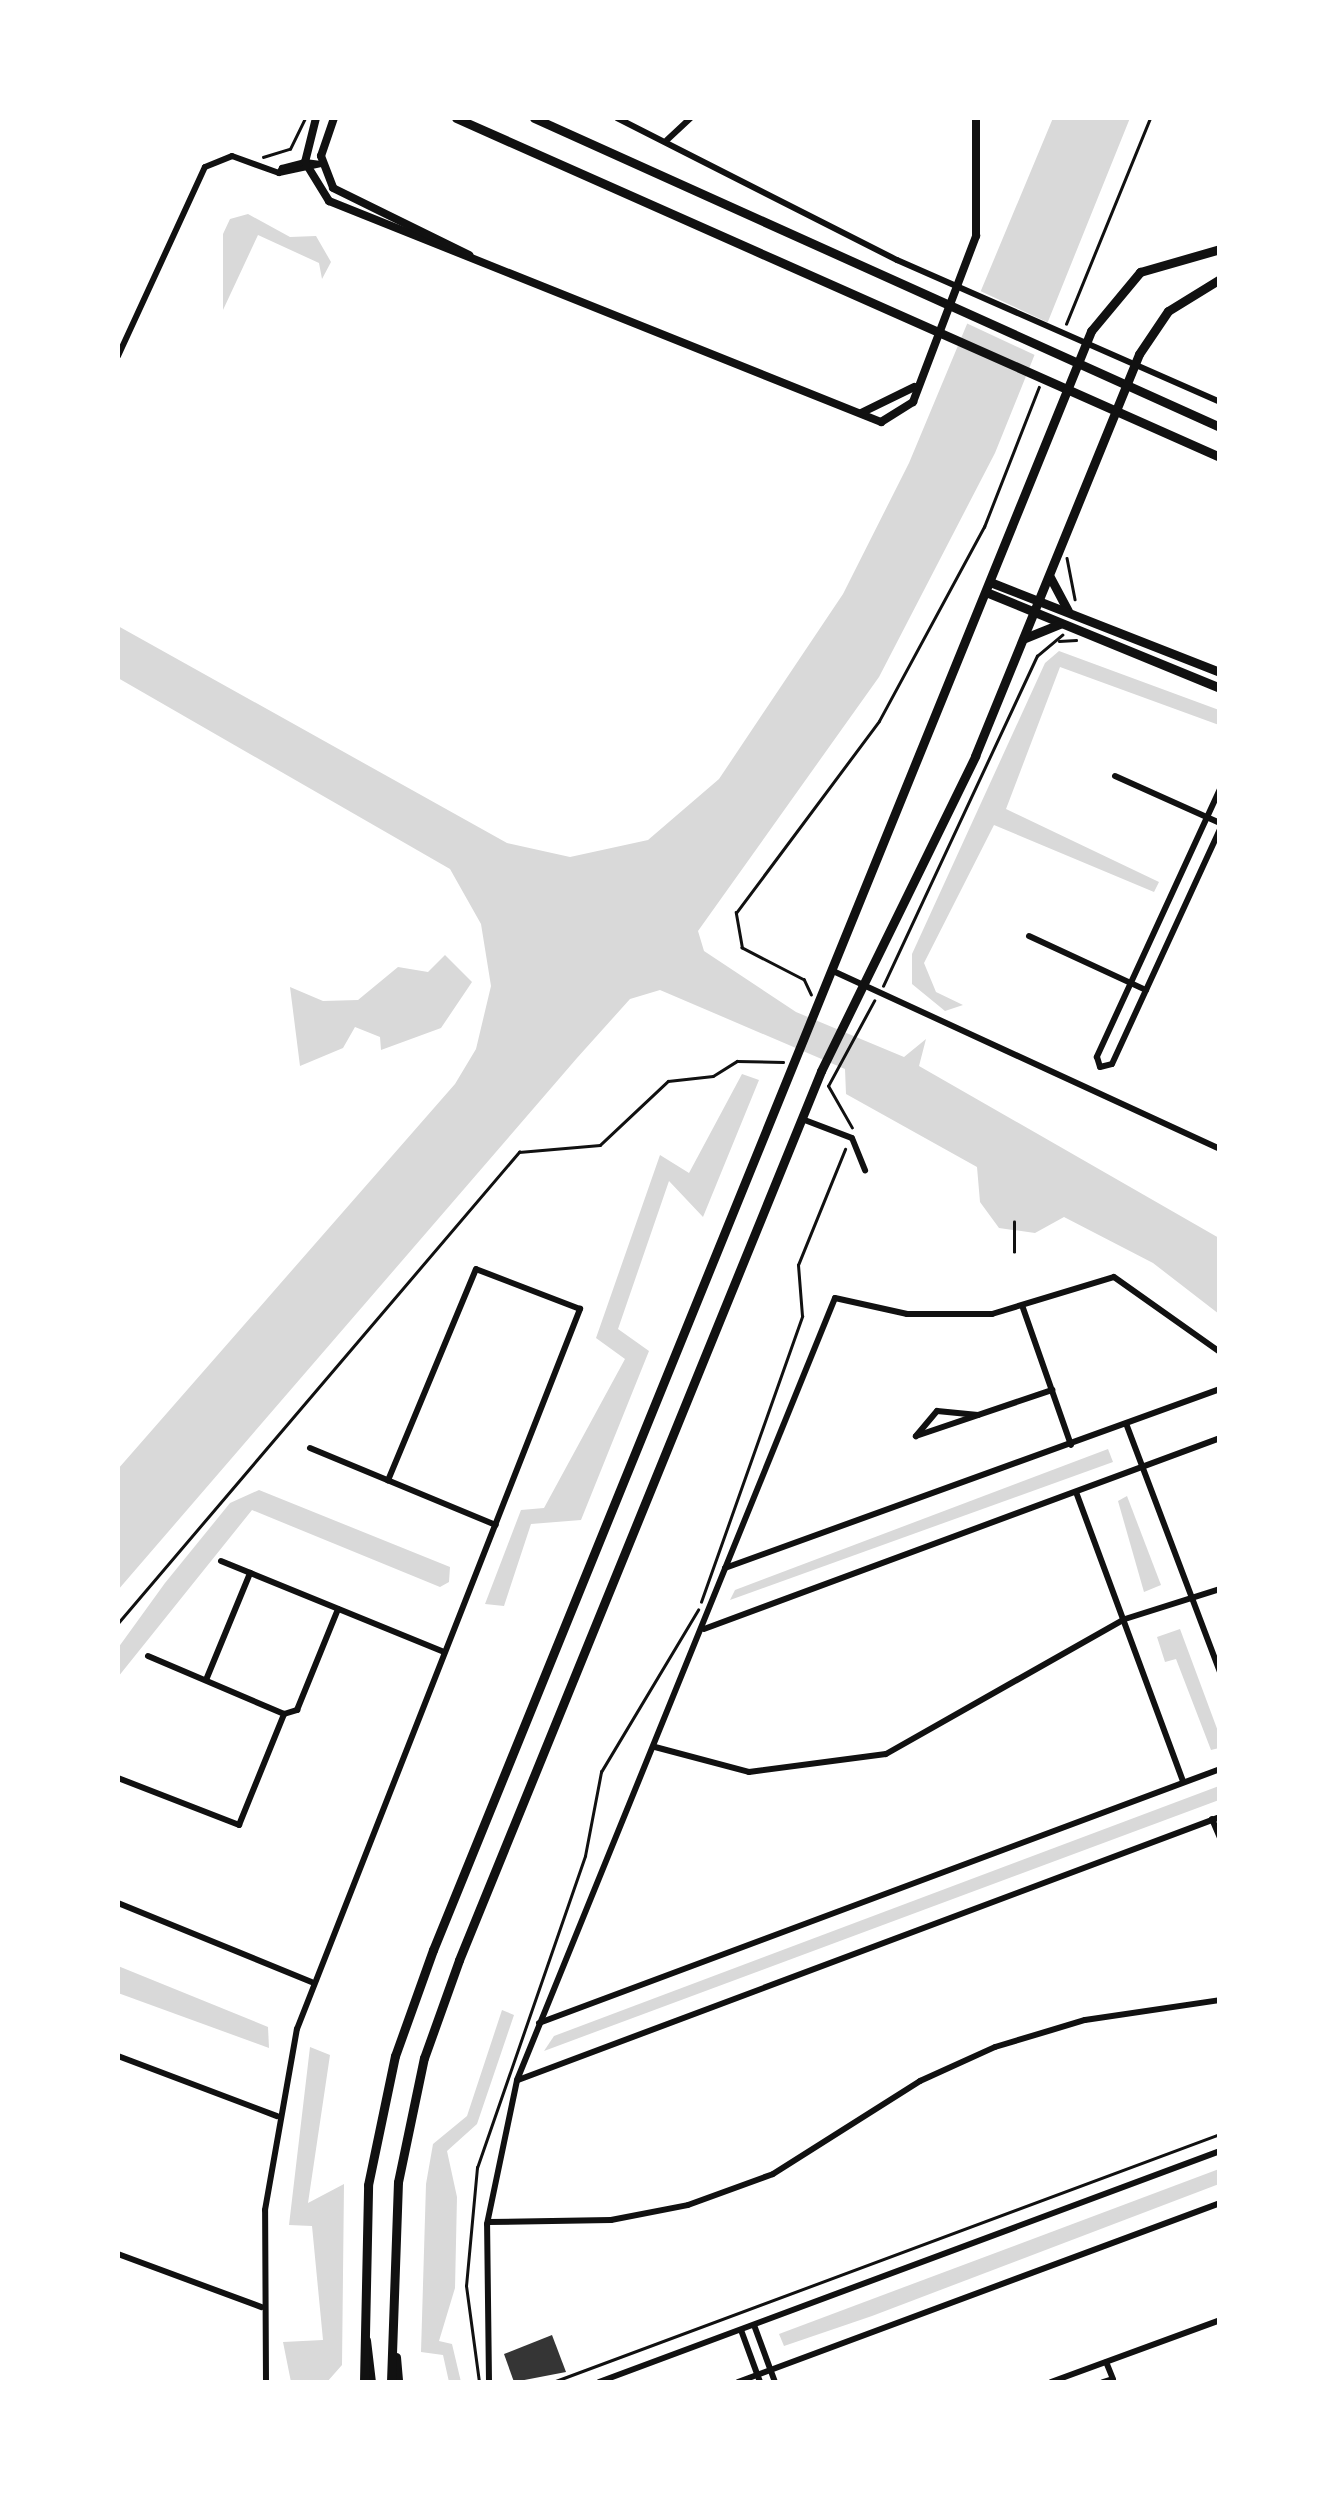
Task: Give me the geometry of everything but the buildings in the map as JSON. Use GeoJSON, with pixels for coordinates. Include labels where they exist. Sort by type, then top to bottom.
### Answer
{"type":"FeatureCollection","features":[{"type":"Feature","properties":{"kind":"main road"},"geometry":{"type":"LineString","coordinates":[[456,118],[916,318],[1220,457]]}},
{"type":"Feature","properties":{"kind":"main road"},"geometry":{"type":"LineString","coordinates":[[534,118],[1220,427]]}},
{"type":"Feature","properties":{"kind":"main road"},"geometry":{"type":"LineString","coordinates":[[368,2382],[364,2338],[368,2185],[395,2056],[792,1058],[833,971],[1101,310],[1152,266],[1220,250]]}},
{"type":"Feature","properties":{"kind":"main road"},"geometry":{"type":"LineString","coordinates":[[394,2382],[391,2334],[398,2182],[424,2058],[821,1070],[1024,638],[1146,340],[1182,299],[1220,279]]}},
{"type":"Feature","properties":{"kind":"main road"},"geometry":{"type":"LineString","coordinates":[[1049,575],[1070,614]]}},
{"type":"Feature","properties":{"kind":"main road"},"geometry":{"type":"LineString","coordinates":[[988,587],[1063,624],[1220,688]]}},
{"type":"Feature","properties":{"kind":"main road"},"geometry":{"type":"LineString","coordinates":[[1035,607],[1070,614],[1220,672]]}},
{"type":"Feature","properties":{"kind":"main road"},"geometry":{"type":"LineString","coordinates":[[1024,638],[1063,624]]}},
{"type":"Feature","properties":{"kind":"street"},"geometry":{"type":"LineString","coordinates":[[316,118],[306,167],[330,201],[861,413],[898,418],[915,386],[976,236],[976,118]]}},
{"type":"Feature","properties":{"kind":"street"},"geometry":{"type":"LineString","coordinates":[[334,118],[321,164],[340,192],[470,255]]}},
{"type":"Feature","properties":{"kind":"street"},"geometry":{"type":"LineString","coordinates":[[617,118],[668,140],[932,276],[1156,379],[1220,402]]}},
{"type":"Feature","properties":{"kind":"street"},"geometry":{"type":"LineString","coordinates":[[668,140],[691,118]]}},
{"type":"Feature","properties":{"kind":"street"},"geometry":{"type":"LineString","coordinates":[[118,356],[200,175],[218,158],[246,160],[278,173],[321,164]]}},
{"type":"Feature","properties":{"kind":"street"},"geometry":{"type":"LineString","coordinates":[[861,413],[915,386]]}},
{"type":"Feature","properties":{"kind":"street"},"geometry":{"type":"LineString","coordinates":[[1115,776],[1206,817],[1220,826],[1112,1064],[1100,1068],[1130,984],[1206,817],[1220,789]]}},
{"type":"Feature","properties":{"kind":"street"},"geometry":{"type":"LineString","coordinates":[[1029,936],[1146,990]]}},
{"type":"Feature","properties":{"kind":"street"},"geometry":{"type":"LineString","coordinates":[[833,971],[1219,1146]]}},
{"type":"Feature","properties":{"kind":"street"},"geometry":{"type":"LineString","coordinates":[[801,1119],[852,1138],[866,1170]]}},
{"type":"Feature","properties":{"kind":"street"},"geometry":{"type":"LineString","coordinates":[[266,2382],[261,2306],[277,2116],[312,1982],[580,1310],[476,1268],[388,1480]]}},
{"type":"Feature","properties":{"kind":"street"},"geometry":{"type":"LineString","coordinates":[[489,2382],[487,2222],[517,2080],[656,1747],[835,1298],[848,1296],[907,1314],[1023,1308],[1114,1277],[1220,1352]]}},
{"type":"Feature","properties":{"kind":"street"},"geometry":{"type":"LineString","coordinates":[[1023,1308],[1071,1444]]}},
{"type":"Feature","properties":{"kind":"street"},"geometry":{"type":"LineString","coordinates":[[724,1569],[1127,1426],[1220,1388]]}},
{"type":"Feature","properties":{"kind":"street"},"geometry":{"type":"LineString","coordinates":[[978,1415],[937,1411],[916,1436],[1052,1390]]}},
{"type":"Feature","properties":{"kind":"street"},"geometry":{"type":"LineString","coordinates":[[1127,1426],[1220,1672]]}},
{"type":"Feature","properties":{"kind":"street"},"geometry":{"type":"LineString","coordinates":[[703,1629],[1220,1438]]}},
{"type":"Feature","properties":{"kind":"street"},"geometry":{"type":"LineString","coordinates":[[310,1448],[496,1525]]}},
{"type":"Feature","properties":{"kind":"street"},"geometry":{"type":"LineString","coordinates":[[1076,1492],[1183,1781]]}},
{"type":"Feature","properties":{"kind":"street"},"geometry":{"type":"LineString","coordinates":[[220,1561],[444,1652]]}},
{"type":"Feature","properties":{"kind":"street"},"geometry":{"type":"LineString","coordinates":[[206,1680],[250,1573]]}},
{"type":"Feature","properties":{"kind":"street"},"geometry":{"type":"LineString","coordinates":[[656,1747],[749,1772],[870,1758],[965,1717],[1125,1620],[1192,1594],[1220,1589]]}},
{"type":"Feature","properties":{"kind":"street"},"geometry":{"type":"LineString","coordinates":[[148,1656],[284,1714],[297,1710],[338,1609]]}},
{"type":"Feature","properties":{"kind":"street"},"geometry":{"type":"LineString","coordinates":[[118,1778],[239,1825],[284,1714]]}},
{"type":"Feature","properties":{"kind":"street"},"geometry":{"type":"LineString","coordinates":[[538,2024],[1220,1769]]}},
{"type":"Feature","properties":{"kind":"street"},"geometry":{"type":"LineString","coordinates":[[517,2080],[1216,1818],[1220,1838]]}},
{"type":"Feature","properties":{"kind":"street"},"geometry":{"type":"LineString","coordinates":[[118,1902],[312,1982]]}},
{"type":"Feature","properties":{"kind":"street"},"geometry":{"type":"LineString","coordinates":[[487,2222],[611,2220],[688,2205],[786,2167],[981,2052],[1085,2020],[1220,2000]]}},
{"type":"Feature","properties":{"kind":"street"},"geometry":{"type":"LineString","coordinates":[[118,2056],[277,2116]]}},
{"type":"Feature","properties":{"kind":"street"},"geometry":{"type":"LineString","coordinates":[[599,2382],[1220,2150]]}},
{"type":"Feature","properties":{"kind":"street"},"geometry":{"type":"LineString","coordinates":[[738,2382],[759,2379],[771,2370],[1220,2203]]}},
{"type":"Feature","properties":{"kind":"street"},"geometry":{"type":"LineString","coordinates":[[118,2254],[261,2306]]}},
{"type":"Feature","properties":{"kind":"street"},"geometry":{"type":"LineString","coordinates":[[1051,2382],[1220,2320]]}},
{"type":"Feature","properties":{"kind":"street"},"geometry":{"type":"LineString","coordinates":[[754,2325],[775,2382]]}},
{"type":"Feature","properties":{"kind":"street"},"geometry":{"type":"LineString","coordinates":[[741,2330],[759,2379]]}},
{"type":"Feature","properties":{"kind":"street"},"geometry":{"type":"LineString","coordinates":[[1103,2382],[1113,2379],[1106,2362]]}},
{"type":"Feature","properties":{"kind":"path"},"geometry":{"type":"LineString","coordinates":[[246,160],[286,152],[305,118]]}},
{"type":"Feature","properties":{"kind":"path"},"geometry":{"type":"LineString","coordinates":[[1063,332],[1150,118]]}},
{"type":"Feature","properties":{"kind":"path"},"geometry":{"type":"LineString","coordinates":[[813,1007],[804,980],[742,948],[736,913],[879,721],[984,527],[1044,375]]}},
{"type":"Feature","properties":{"kind":"path"},"geometry":{"type":"LineString","coordinates":[[1070,614],[1071,547]]}},
{"type":"Feature","properties":{"kind":"path"},"geometry":{"type":"LineString","coordinates":[[479,2382],[466,2270],[477,2168],[586,1856],[602,1772],[698,1610],[802,1316],[798,1265],[852,1138],[828,1098],[832,1076],[856,1026],[880,991],[1037,656],[1063,624]]}},
{"type":"Feature","properties":{"kind":"path"},"geometry":{"type":"LineString","coordinates":[[118,1623],[519,1152],[600,1145],[664,1083],[713,1076],[737,1061],[776,1067],[792,1058]]}},
{"type":"Feature","properties":{"kind":"path"},"geometry":{"type":"LineString","coordinates":[[1014,1222],[1014,1252]]}},
{"type":"Feature","properties":{"kind":"path"},"geometry":{"type":"LineString","coordinates":[[553,2382],[1220,2134]]}},
{"type":"Feature","properties":{"kind":"shaded area"},"geometry":{"type":"Polygon","coordinates":[[[1053,118],[1130,118],[995,453],[879,677],[698,931],[704,951],[796,1012],[904,1057],[926,1039],[919,1066],[1219,1238],[1219,1314],[1153,1263],[1064,1217],[1035,1233],[999,1228],[980,1202],[977,1167],[846,1094],[845,1069],[660,990],[630,999],[118,1590],[118,1469],[455,1084],[476,1049],[491,986],[481,924],[450,869],[118,678],[118,626],[507,843],[570,857],[648,840],[719,779],[843,594],[909,463],[1053,118]]]}},
{"type":"Feature","properties":{"kind":"shaded area"},"geometry":{"type":"Polygon","coordinates":[[[248,214],[290,237],[316,236],[331,262],[322,279],[319,263],[258,235],[223,310],[223,234],[230,219],[248,214]]]}},
{"type":"Feature","properties":{"kind":"shaded area"},"geometry":{"type":"Polygon","coordinates":[[[1059,651],[1219,710],[1219,725],[1060,667],[1006,809],[1159,882],[1154,892],[994,825],[924,963],[936,992],[963,1005],[945,1011],[912,984],[912,954],[1045,663],[1059,651]]]}},
{"type":"Feature","properties":{"kind":"shaded area"},"geometry":{"type":"Polygon","coordinates":[[[445,955],[472,982],[441,1028],[381,1050],[380,1037],[355,1027],[343,1048],[300,1066],[290,987],[323,1001],[358,1000],[398,967],[428,972],[445,955]]]}},
{"type":"Feature","properties":{"kind":"shaded area"},"geometry":{"type":"Polygon","coordinates":[[[742,1074],[759,1080],[703,1217],[669,1181],[618,1329],[649,1351],[581,1520],[531,1524],[504,1606],[485,1604],[521,1510],[544,1508],[625,1359],[596,1338],[660,1155],[689,1173],[742,1074]]]}},
{"type":"Feature","properties":{"kind":"shaded area"},"geometry":{"type":"Polygon","coordinates":[[[1108,1449],[1113,1462],[730,1600],[735,1590],[1108,1449]]]}},
{"type":"Feature","properties":{"kind":"shaded area"},"geometry":{"type":"Polygon","coordinates":[[[259,1490],[450,1567],[449,1582],[440,1587],[252,1510],[118,1677],[118,1648],[165,1583],[230,1503],[259,1490]]]}},
{"type":"Feature","properties":{"kind":"shaded area"},"geometry":{"type":"Polygon","coordinates":[[[1127,1496],[1161,1585],[1144,1592],[1118,1501],[1127,1496]]]}},
{"type":"Feature","properties":{"kind":"shaded area"},"geometry":{"type":"Polygon","coordinates":[[[1180,1629],[1219,1734],[1219,1748],[1211,1750],[1176,1659],[1165,1662],[1157,1637],[1180,1629]]]}},
{"type":"Feature","properties":{"kind":"shaded area"},"geometry":{"type":"Polygon","coordinates":[[[1219,1786],[1219,1800],[544,2051],[554,2036],[1219,1786]]]}},
{"type":"Feature","properties":{"kind":"shaded area"},"geometry":{"type":"Polygon","coordinates":[[[118,1966],[268,2027],[269,2048],[118,1993],[118,1966]]]}},
{"type":"Feature","properties":{"kind":"shaded area"},"geometry":{"type":"Polygon","coordinates":[[[502,2010],[514,2015],[477,2124],[447,2151],[457,2197],[455,2288],[439,2341],[452,2344],[461,2382],[449,2382],[443,2355],[421,2352],[426,2184],[433,2144],[467,2116],[502,2010]]]}},
{"type":"Feature","properties":{"kind":"shaded area"},"geometry":{"type":"Polygon","coordinates":[[[310,2047],[330,2055],[308,2203],[344,2184],[342,2365],[327,2382],[291,2382],[283,2342],[323,2340],[312,2226],[289,2225],[310,2047]]]}},
{"type":"Feature","properties":{"kind":"shaded area"},"geometry":{"type":"Polygon","coordinates":[[[1219,2169],[1219,2184],[872,2316],[784,2346],[779,2334],[1219,2169]]]}},
{"type":"Feature","properties":{"kind":"pier"},"geometry":{"type":"Polygon","coordinates":[[[976,289],[1051,324],[1036,356],[961,321],[976,289]]]}}]}
